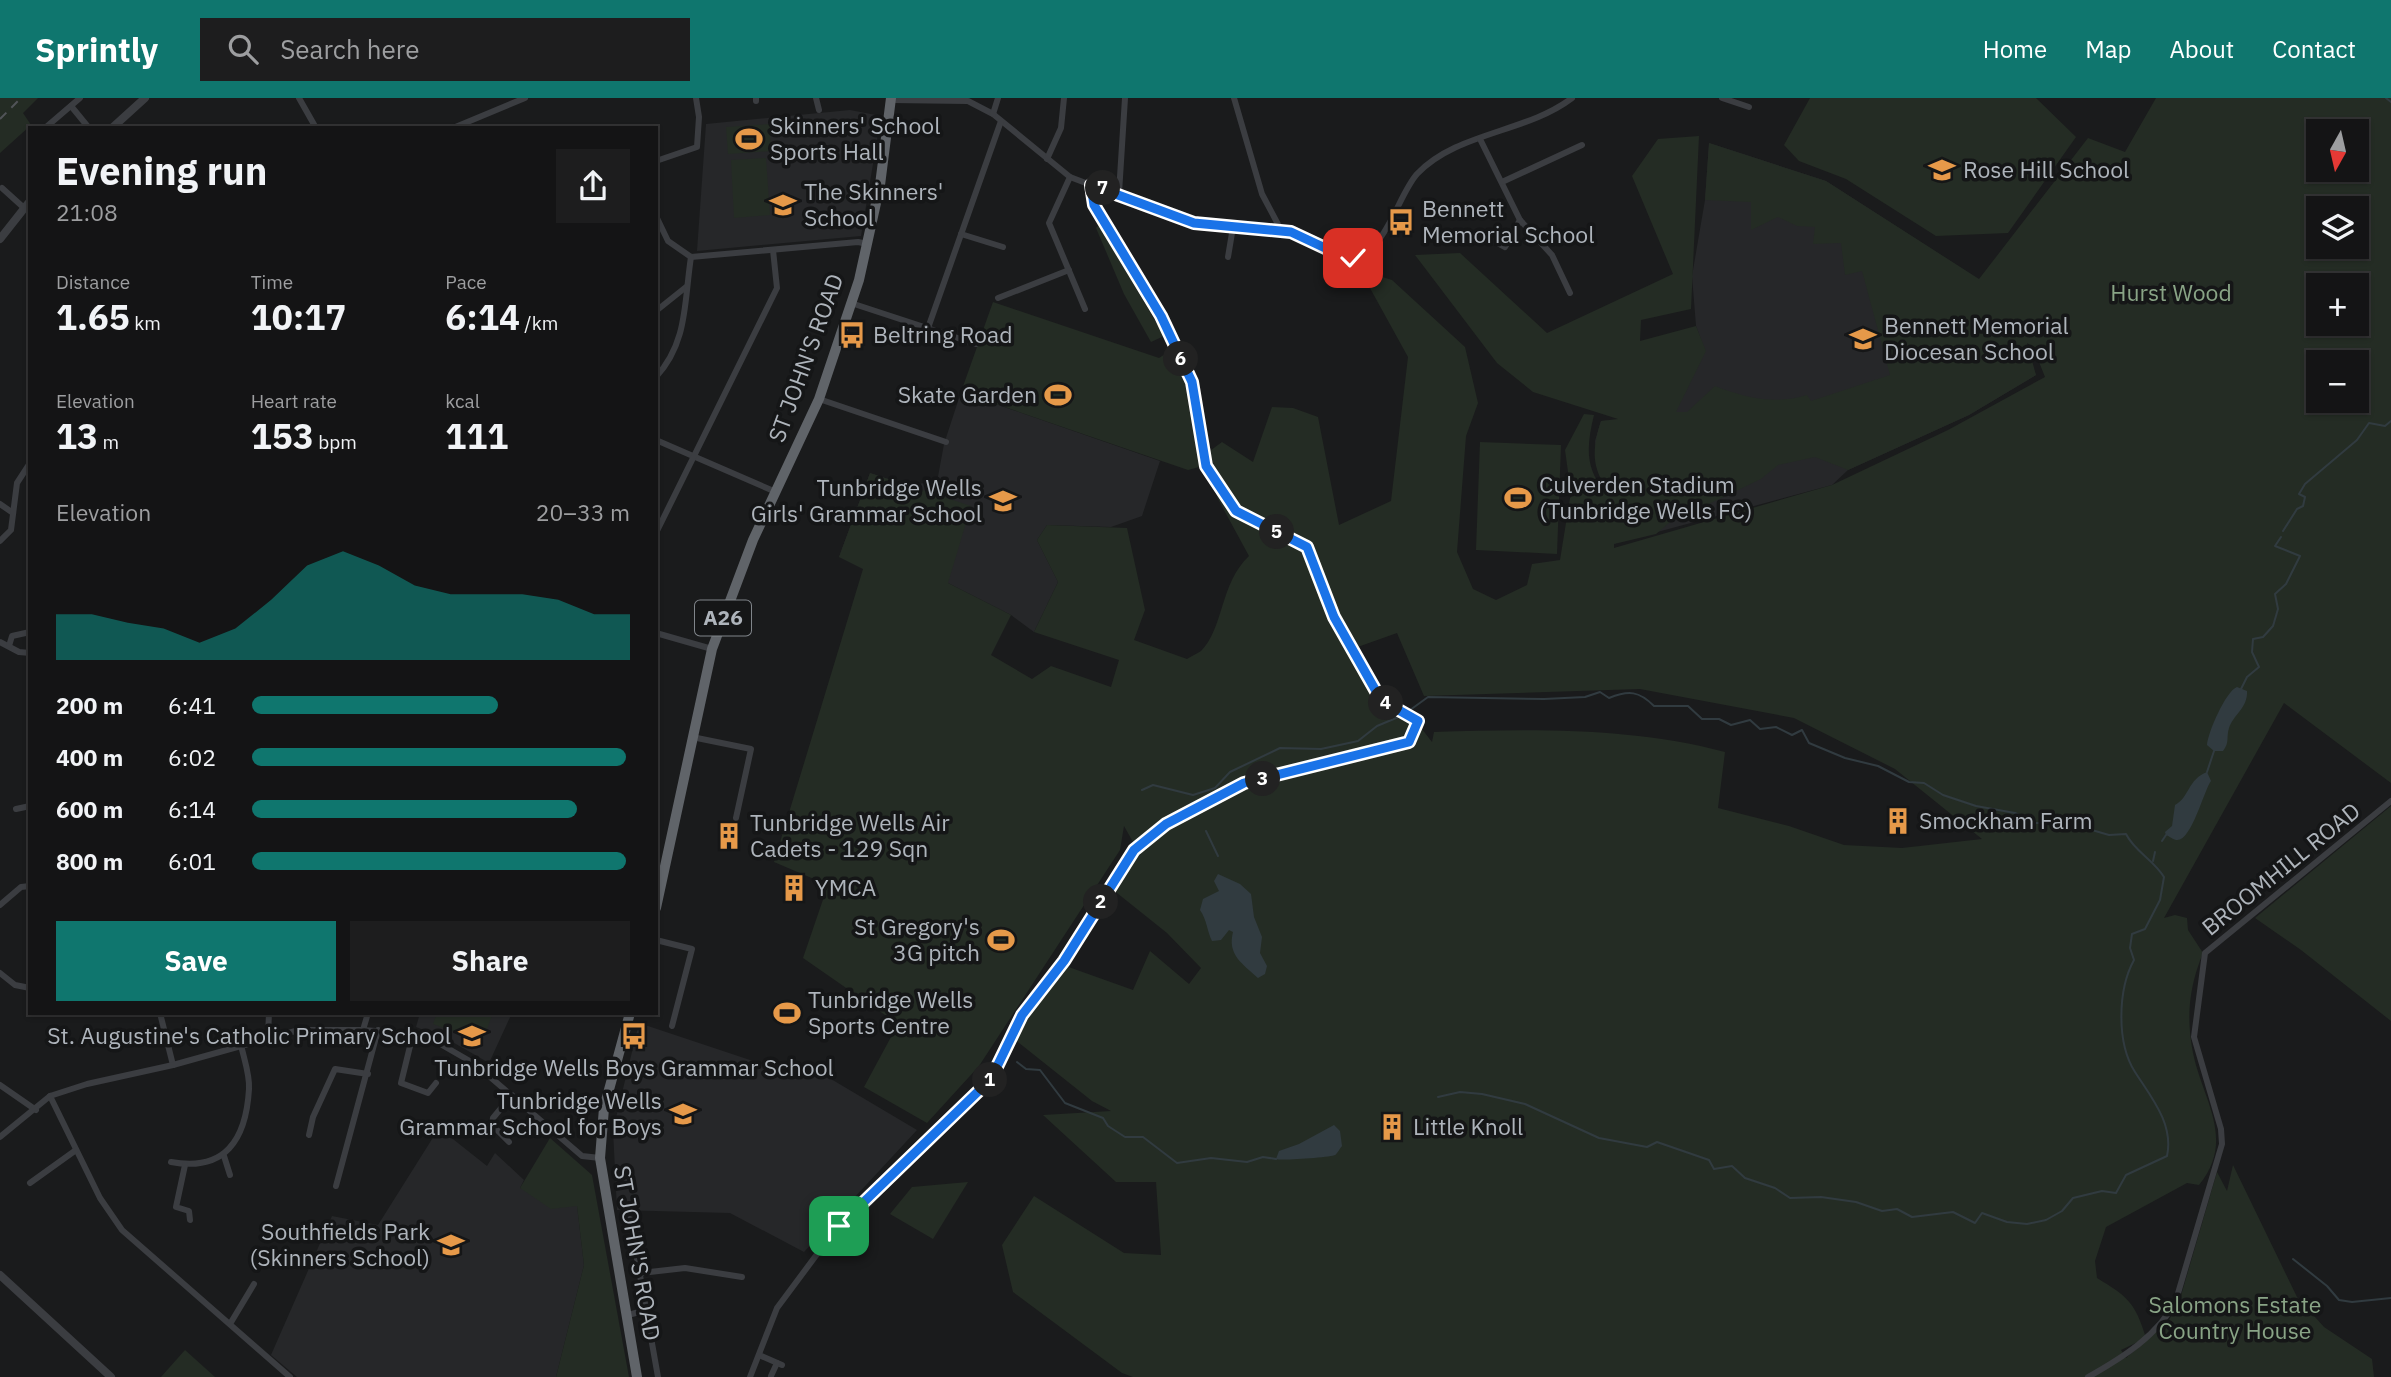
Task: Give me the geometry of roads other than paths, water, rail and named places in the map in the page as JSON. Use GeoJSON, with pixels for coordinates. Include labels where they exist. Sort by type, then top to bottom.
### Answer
{"type":"FeatureCollection","features":[{"type":"Feature","properties":{"kind":"highway","name":"ST JOHN'S ROAD"},"geometry":{"type":"LineString","coordinates":[[658,898],[712,649],[753,540],[819,399],[851,303],[868,244],[889,131],[891,99]]}},
{"type":"Feature","properties":{"kind":"highway","name":"ST JOHN'S ROAD"},"geometry":{"type":"LineString","coordinates":[[629,1015],[604,1108],[600,1158],[638,1377]]}},
{"type":"Feature","properties":{"kind":"street"},"geometry":{"type":"LineString","coordinates":[[51,126],[80,98]]}},
{"type":"Feature","properties":{"kind":"street"},"geometry":{"type":"LineString","coordinates":[[113,126],[145,98]]}},
{"type":"Feature","properties":{"kind":"street"},"geometry":{"type":"LineString","coordinates":[[299,98],[315,126]]}},
{"type":"Feature","properties":{"kind":"street"},"geometry":{"type":"LineString","coordinates":[[458,126],[525,98]]}},
{"type":"Feature","properties":{"kind":"street"},"geometry":{"type":"LineString","coordinates":[[658,160],[697,147],[699,117],[696,98]]}},
{"type":"Feature","properties":{"kind":"street"},"geometry":{"type":"LineString","coordinates":[[816,98],[819,110]]}},
{"type":"Feature","properties":{"kind":"street"},"geometry":{"type":"LineString","coordinates":[[993,114],[998,98]]}},
{"type":"Feature","properties":{"kind":"street"},"geometry":{"type":"LineString","coordinates":[[1047,159],[1061,128],[1064,98]]}},
{"type":"Feature","properties":{"kind":"street"},"geometry":{"type":"LineString","coordinates":[[1119,193],[1125,98]]}},
{"type":"Feature","properties":{"kind":"street"},"geometry":{"type":"LineString","coordinates":[[1234,98],[1262,194],[1281,230]]}},
{"type":"Feature","properties":{"kind":"street"},"geometry":{"type":"LineString","coordinates":[[891,99],[968,102],[993,114],[1070,177],[1194,223],[1281,230],[1307,238],[1344,257],[1361,256],[1390,223],[1418,173],[1448,152],[1529,121],[1572,98]]}},
{"type":"Feature","properties":{"kind":"street"},"geometry":{"type":"LineString","coordinates":[[1722,98],[1749,107]]}},
{"type":"Feature","properties":{"kind":"street"},"geometry":{"type":"LineString","coordinates":[[71,106],[87,126]]}},
{"type":"Feature","properties":{"kind":"street"},"geometry":{"type":"LineString","coordinates":[[928,328],[1002,121]]}},
{"type":"Feature","properties":{"kind":"street"},"geometry":{"type":"LineString","coordinates":[[1480,139],[1520,220],[1552,255],[1570,293]]}},
{"type":"Feature","properties":{"kind":"street"},"geometry":{"type":"LineString","coordinates":[[1502,182],[1582,145]]}},
{"type":"Feature","properties":{"kind":"street"},"geometry":{"type":"LineString","coordinates":[[1070,177],[1049,223],[1085,309]]}},
{"type":"Feature","properties":{"kind":"street"},"geometry":{"type":"LineString","coordinates":[[750,1377],[777,1308],[835,1230],[991,1079],[1022,1015],[1064,961],[1134,850],[1166,824],[1244,783],[1409,742],[1418,721],[1381,700],[1334,617],[1307,547],[1236,511],[1206,466],[1192,382],[1161,316],[1094,205],[1091,185]]}},
{"type":"Feature","properties":{"kind":"street"},"geometry":{"type":"LineString","coordinates":[[0,239],[26,204],[2,188]]}},
{"type":"Feature","properties":{"kind":"street"},"geometry":{"type":"LineString","coordinates":[[1494,241],[1505,247],[1520,220]]}},
{"type":"Feature","properties":{"kind":"street"},"geometry":{"type":"LineString","coordinates":[[658,221],[664,236],[674,247],[691,257],[858,242],[868,244]]}},
{"type":"Feature","properties":{"kind":"street"},"geometry":{"type":"LineString","coordinates":[[1228,257],[1233,227]]}},
{"type":"Feature","properties":{"kind":"street"},"geometry":{"type":"LineString","coordinates":[[961,234],[1003,247]]}},
{"type":"Feature","properties":{"kind":"street"},"geometry":{"type":"LineString","coordinates":[[658,239],[664,236]]}},
{"type":"Feature","properties":{"kind":"street"},"geometry":{"type":"LineString","coordinates":[[658,529],[776,288],[774,250]]}},
{"type":"Feature","properties":{"kind":"street"},"geometry":{"type":"LineString","coordinates":[[658,375],[671,360],[681,336],[691,257]]}},
{"type":"Feature","properties":{"kind":"street"},"geometry":{"type":"LineString","coordinates":[[998,298],[1069,270]]}},
{"type":"Feature","properties":{"kind":"street"},"geometry":{"type":"LineString","coordinates":[[658,309],[686,287]]}},
{"type":"Feature","properties":{"kind":"street"},"geometry":{"type":"LineString","coordinates":[[851,303],[976,344]]}},
{"type":"Feature","properties":{"kind":"street"},"geometry":{"type":"LineString","coordinates":[[819,399],[947,442]]}},
{"type":"Feature","properties":{"kind":"street"},"geometry":{"type":"LineString","coordinates":[[658,441],[776,492]]}},
{"type":"Feature","properties":{"kind":"street"},"geometry":{"type":"LineString","coordinates":[[0,541],[10,530],[17,483],[28,466]]}},
{"type":"Feature","properties":{"kind":"street"},"geometry":{"type":"LineString","coordinates":[[0,504],[13,513]]}},
{"type":"Feature","properties":{"kind":"street"},"geometry":{"type":"LineString","coordinates":[[9,646],[12,636],[28,632]]}},
{"type":"Feature","properties":{"kind":"street"},"geometry":{"type":"LineString","coordinates":[[658,634],[712,649]]}},
{"type":"Feature","properties":{"kind":"street"},"geometry":{"type":"LineString","coordinates":[[0,642],[19,652],[28,653]]}},
{"type":"Feature","properties":{"kind":"street"},"geometry":{"type":"LineString","coordinates":[[692,737],[751,749],[736,818]]}},
{"type":"Feature","properties":{"kind":"street","name":"BROOMHILL ROAD"},"geometry":{"type":"LineString","coordinates":[[2088,1377],[2135,1348],[2169,1315],[2176,1300],[2222,1144],[2221,1129],[2194,1037],[2205,953],[2391,801]]}},
{"type":"Feature","properties":{"kind":"street"},"geometry":{"type":"LineString","coordinates":[[16,809],[28,806]]}},
{"type":"Feature","properties":{"kind":"street"},"geometry":{"type":"LineString","coordinates":[[0,905],[21,887],[28,886]]}},
{"type":"Feature","properties":{"kind":"street"},"geometry":{"type":"LineString","coordinates":[[658,940],[692,949],[672,1026]]}},
{"type":"Feature","properties":{"kind":"street"},"geometry":{"type":"LineString","coordinates":[[0,973],[15,985],[28,988]]}},
{"type":"Feature","properties":{"kind":"street"},"geometry":{"type":"LineString","coordinates":[[160,1015],[173,1065]]}},
{"type":"Feature","properties":{"kind":"street"},"geometry":{"type":"LineString","coordinates":[[268,1037],[269,1015]]}},
{"type":"Feature","properties":{"kind":"street"},"geometry":{"type":"LineString","coordinates":[[363,1030],[367,1015]]}},
{"type":"Feature","properties":{"kind":"street"},"geometry":{"type":"LineString","coordinates":[[0,1137],[51,1096],[299,1030],[378,1030],[413,1034],[435,1041],[475,1063],[582,1156],[600,1158]]}},
{"type":"Feature","properties":{"kind":"street"},"geometry":{"type":"LineString","coordinates":[[336,1186],[378,1030]]}},
{"type":"Feature","properties":{"kind":"street"},"geometry":{"type":"LineString","coordinates":[[413,1034],[401,1083],[428,1093],[436,1083]]}},
{"type":"Feature","properties":{"kind":"street"},"geometry":{"type":"LineString","coordinates":[[171,1162],[185,1165],[223,1156],[242,1125],[249,1087],[241,1045]]}},
{"type":"Feature","properties":{"kind":"street"},"geometry":{"type":"LineString","coordinates":[[309,1135],[313,1117],[335,1069],[368,1074]]}},
{"type":"Feature","properties":{"kind":"street"},"geometry":{"type":"LineString","coordinates":[[0,1085],[36,1110]]}},
{"type":"Feature","properties":{"kind":"street"},"geometry":{"type":"LineString","coordinates":[[509,1142],[492,1125],[493,1118],[512,1094]]}},
{"type":"Feature","properties":{"kind":"street"},"geometry":{"type":"LineString","coordinates":[[51,1096],[100,1198],[122,1230],[290,1377]]}},
{"type":"Feature","properties":{"kind":"street"},"geometry":{"type":"LineString","coordinates":[[30,1183],[76,1150]]}},
{"type":"Feature","properties":{"kind":"street"},"geometry":{"type":"LineString","coordinates":[[223,1156],[230,1175]]}},
{"type":"Feature","properties":{"kind":"street"},"geometry":{"type":"LineString","coordinates":[[185,1165],[176,1207],[188,1211],[190,1220]]}},
{"type":"Feature","properties":{"kind":"street"},"geometry":{"type":"LineString","coordinates":[[630,1219],[658,1377]]}},
{"type":"Feature","properties":{"kind":"street"},"geometry":{"type":"LineString","coordinates":[[641,1273],[685,1268],[742,1277]]}},
{"type":"Feature","properties":{"kind":"street"},"geometry":{"type":"LineString","coordinates":[[0,1275],[111,1377]]}},
{"type":"Feature","properties":{"kind":"street"},"geometry":{"type":"LineString","coordinates":[[230,1324],[254,1283]]}},
{"type":"Feature","properties":{"kind":"street"},"geometry":{"type":"LineString","coordinates":[[628,1315],[647,1310]]}},
{"type":"Feature","properties":{"kind":"street"},"geometry":{"type":"LineString","coordinates":[[759,1355],[780,1364],[771,1376]]}},
{"type":"Feature","properties":{"kind":"waterway"},"geometry":{"type":"LineString","coordinates":[[2386,98],[2391,102]]}},
{"type":"Feature","properties":{"kind":"waterway"},"geometry":{"type":"LineString","coordinates":[[2283,531],[2297,509],[2303,506],[2305,497],[2299,494],[2305,484],[2357,440],[2369,423],[2385,426],[2391,421]]}},
{"type":"Feature","properties":{"kind":"waterway"},"geometry":{"type":"LineString","coordinates":[[2241,689],[2247,677],[2259,667],[2252,652],[2253,639],[2263,637],[2273,626],[2278,609],[2275,594],[2286,584],[2300,556],[2275,546],[2281,537]]}},
{"type":"Feature","properties":{"kind":"waterway"},"geometry":{"type":"LineString","coordinates":[[1406,713],[1428,697],[1544,699],[1585,697],[1600,692],[1609,698],[1633,693],[1654,706],[1688,706],[1702,719],[1719,719],[1731,725],[1750,720],[1760,729],[1776,727],[1792,735],[1802,730],[1809,743],[1845,758],[1878,766],[1909,782],[1924,783],[1943,795],[1976,806],[2015,813],[2036,823],[2068,823],[2109,835],[2126,834],[2164,877],[2160,900],[2145,929],[2132,934],[2130,948],[2134,960],[2125,986],[2121,1016],[2129,1060],[2164,1122],[2167,1156],[2126,1175],[2116,1193],[2102,1191],[2073,1198],[2062,1211],[2046,1220],[2027,1224],[2007,1222],[1982,1213],[1975,1223],[1953,1212],[1912,1217],[1897,1209],[1882,1211],[1856,1202],[1821,1197],[1790,1198],[1775,1188],[1745,1178],[1732,1166],[1714,1169],[1709,1160],[1657,1142],[1647,1147],[1599,1138],[1525,1104],[1460,1092],[1438,1097]]}},
{"type":"Feature","properties":{"kind":"waterway"},"geometry":{"type":"LineString","coordinates":[[1142,790],[1153,785],[1193,795],[1215,788],[1230,772],[1280,748],[1321,749],[1358,741],[1377,726],[1401,716]]}},
{"type":"Feature","properties":{"kind":"waterway"},"geometry":{"type":"LineString","coordinates":[[2207,772],[2214,751]]}},
{"type":"Feature","properties":{"kind":"waterway"},"geometry":{"type":"LineString","coordinates":[[1206,831],[1218,856]]}},
{"type":"Feature","properties":{"kind":"waterway"},"geometry":{"type":"LineString","coordinates":[[2162,841],[2166,835]]}},
{"type":"Feature","properties":{"kind":"waterway"},"geometry":{"type":"LineString","coordinates":[[2153,861],[2155,852]]}},
{"type":"Feature","properties":{"kind":"waterway"},"geometry":{"type":"LineString","coordinates":[[1017,1062],[1026,1069],[1040,1070],[1065,1103],[1103,1118],[1108,1126],[1125,1137],[1143,1137],[1177,1163],[1211,1158],[1247,1162],[1263,1157],[1276,1159]]}},
{"type":"Feature","properties":{"kind":"waterway"},"geometry":{"type":"LineString","coordinates":[[2293,1259],[2327,1286],[2339,1300],[2352,1302],[2391,1298]]}},
{"type":"Feature","properties":{"kind":"railway"},"geometry":{"type":"LineString","coordinates":[[0,119],[21,98]]}},
{"type":"Feature","properties":{"kind":"place","name":"Skinners' School Sports Hall"},"geometry":{"type":"Point","coordinates":[749,139]}},
{"type":"Feature","properties":{"kind":"place","name":"Rose Hill School"},"geometry":{"type":"Point","coordinates":[1942,170]}},
{"type":"Feature","properties":{"kind":"place","name":"The Skinners' School"},"geometry":{"type":"Point","coordinates":[783,205]}},
{"type":"Feature","properties":{"kind":"place","name":"Bennett Memorial School"},"geometry":{"type":"Point","coordinates":[1401,222]}},
{"type":"Feature","properties":{"kind":"place","name":"Beltring Road"},"geometry":{"type":"Point","coordinates":[852,335]}},
{"type":"Feature","properties":{"kind":"place","name":"Bennett Memorial Diocesan School"},"geometry":{"type":"Point","coordinates":[1863,339]}},
{"type":"Feature","properties":{"kind":"place","name":"Skate Garden"},"geometry":{"type":"Point","coordinates":[1058,395]}},
{"type":"Feature","properties":{"kind":"place","name":"Culverden Stadium (Tunbridge Wells FC)"},"geometry":{"type":"Point","coordinates":[1518,498]}},
{"type":"Feature","properties":{"kind":"place","name":"Tunbridge Wells Girls' Grammar School"},"geometry":{"type":"Point","coordinates":[1003,501]}},
{"type":"Feature","properties":{"kind":"place","name":"Smockham Farm"},"geometry":{"type":"Point","coordinates":[1898,821]}},
{"type":"Feature","properties":{"kind":"place","name":"Tunbridge Wells Air Cadets - 129 Sqn"},"geometry":{"type":"Point","coordinates":[729,836]}},
{"type":"Feature","properties":{"kind":"place","name":"YMCA"},"geometry":{"type":"Point","coordinates":[794,888]}},
{"type":"Feature","properties":{"kind":"place","name":"St Gregory's 3G pitch"},"geometry":{"type":"Point","coordinates":[1001,940]}},
{"type":"Feature","properties":{"kind":"place","name":"Tunbridge Wells Sports Centre"},"geometry":{"type":"Point","coordinates":[787,1013]}},
{"type":"Feature","properties":{"kind":"place","name":"St. Augustine's Catholic Primary School"},"geometry":{"type":"Point","coordinates":[472,1036]}},
{"type":"Feature","properties":{"kind":"place","name":"Tunbridge Wells Boys Grammar School"},"geometry":{"type":"Point","coordinates":[634,1036]}},
{"type":"Feature","properties":{"kind":"place","name":"Tunbridge Wells Grammar School for Boys"},"geometry":{"type":"Point","coordinates":[683,1114]}},
{"type":"Feature","properties":{"kind":"place","name":"Little Knoll"},"geometry":{"type":"Point","coordinates":[1392,1127]}},
{"type":"Feature","properties":{"kind":"place","name":"Southfields Park (Skinners School)"},"geometry":{"type":"Point","coordinates":[451,1245]}},
{"type":"Feature","properties":{"kind":"park label","name":"Hurst Wood"},"geometry":{"type":"Point","coordinates":[2171,293]}},
{"type":"Feature","properties":{"kind":"park label","name":"Salomons Estate Country House"},"geometry":{"type":"Point","coordinates":[2235,1318]}}]}
